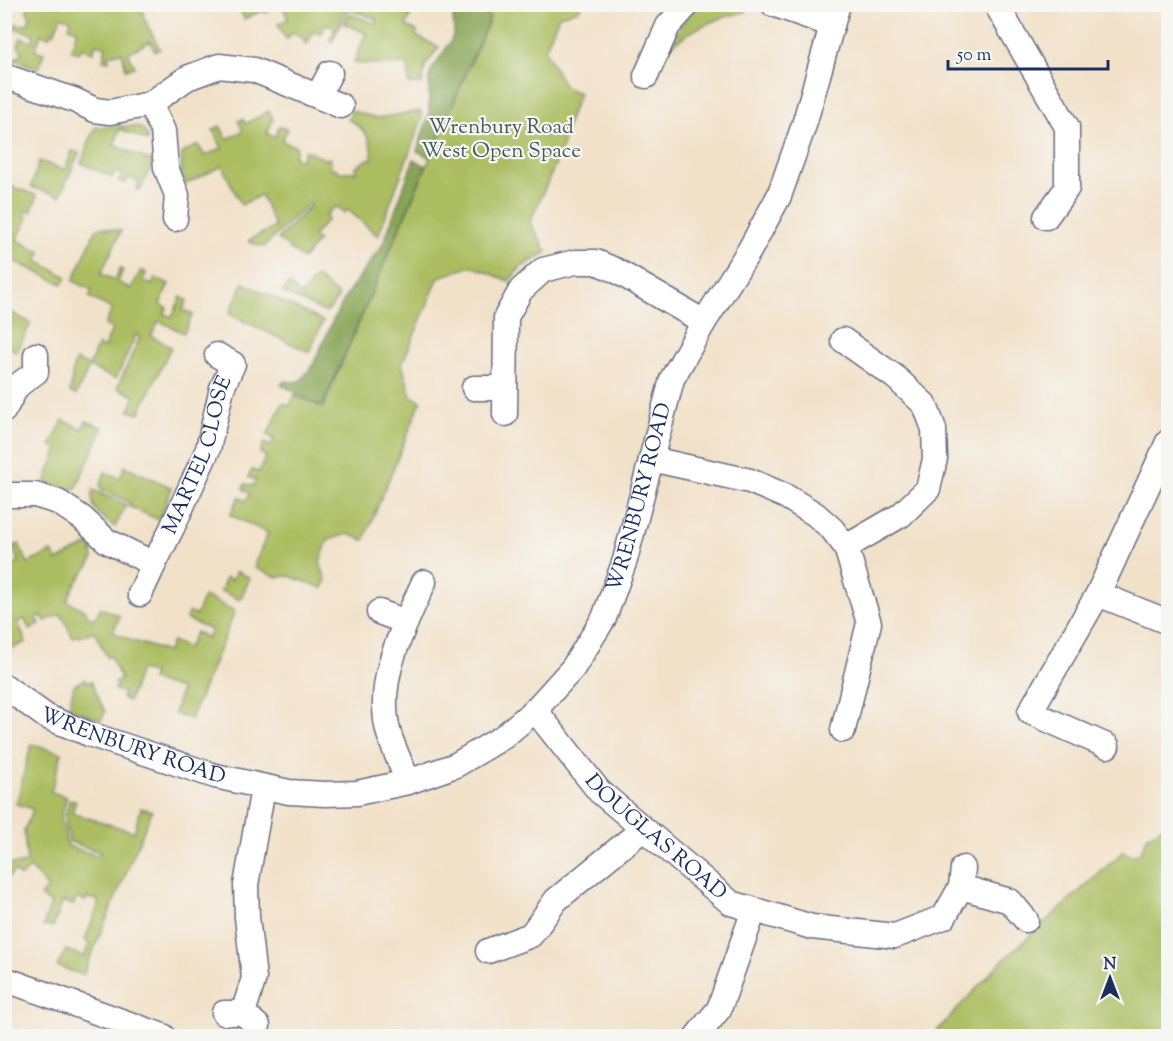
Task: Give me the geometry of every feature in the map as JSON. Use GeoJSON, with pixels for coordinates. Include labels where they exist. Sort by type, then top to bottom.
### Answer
{"type":"FeatureCollection","features":[{"type":"Feature","properties":{"kind":"street"},"geometry":{"type":"LineString","coordinates":[[646,76],[668,26],[688,4]]}},
{"type":"Feature","properties":{"kind":"street"},"geometry":{"type":"LineString","coordinates":[[773,4],[835,15]]}},
{"type":"Feature","properties":{"kind":"street"},"geometry":{"type":"LineString","coordinates":[[996,4],[1067,127],[1067,188],[1046,217]]}},
{"type":"Feature","properties":{"kind":"street","name":"WRENBURY ROAD"},"geometry":{"type":"LineString","coordinates":[[6,691],[47,717],[89,734],[215,776],[263,788],[325,794],[357,793],[408,782],[456,765],[503,736],[535,710],[573,668],[604,618],[625,560],[672,379],[704,321],[749,251],[779,196],[804,124],[835,15]]}},
{"type":"Feature","properties":{"kind":"street"},"geometry":{"type":"LineString","coordinates":[[4,76],[74,100],[95,110],[110,112],[150,104],[187,78],[219,66],[254,70],[341,106]]}},
{"type":"Feature","properties":{"kind":"street"},"geometry":{"type":"LineString","coordinates":[[318,96],[330,73]]}},
{"type":"Feature","properties":{"kind":"street"},"geometry":{"type":"LineString","coordinates":[[150,104],[164,131],[166,168],[177,195],[175,219]]}},
{"type":"Feature","properties":{"kind":"street"},"geometry":{"type":"LineString","coordinates":[[505,414],[506,317],[521,290],[543,270],[575,262],[596,262],[615,270],[704,321]]}},
{"type":"Feature","properties":{"kind":"street"},"geometry":{"type":"LineString","coordinates":[[843,340],[895,377],[925,405],[934,429],[935,459],[928,489],[901,515],[846,547]]}},
{"type":"Feature","properties":{"kind":"street","name":"MARTEL CLOSE"},"geometry":{"type":"LineString","coordinates":[[140,594],[208,449],[222,388],[233,364],[217,355]]}},
{"type":"Feature","properties":{"kind":"street"},"geometry":{"type":"LineString","coordinates":[[4,410],[17,386],[41,371]]}},
{"type":"Feature","properties":{"kind":"street"},"geometry":{"type":"LineString","coordinates":[[474,388],[504,388]]}},
{"type":"Feature","properties":{"kind":"street"},"geometry":{"type":"LineString","coordinates":[[1107,746],[1022,709],[1098,594],[1168,442]]}},
{"type":"Feature","properties":{"kind":"street"},"geometry":{"type":"LineString","coordinates":[[651,459],[750,481],[785,496],[815,514],[832,529],[846,547],[869,622],[843,730]]}},
{"type":"Feature","properties":{"kind":"street"},"geometry":{"type":"LineString","coordinates":[[6,490],[58,502],[82,518],[107,541],[154,564]]}},
{"type":"Feature","properties":{"kind":"street"},"geometry":{"type":"LineString","coordinates":[[408,782],[389,733],[384,690],[393,654],[424,582]]}},
{"type":"Feature","properties":{"kind":"street"},"geometry":{"type":"LineString","coordinates":[[1098,594],[1168,622]]}},
{"type":"Feature","properties":{"kind":"street"},"geometry":{"type":"LineString","coordinates":[[380,612],[406,622]]}},
{"type":"Feature","properties":{"kind":"street","name":"DOUGLAS ROAD"},"geometry":{"type":"LineString","coordinates":[[535,710],[599,791],[730,903],[812,927],[895,936],[944,917],[962,878],[1010,901],[1026,920]]}},
{"type":"Feature","properties":{"kind":"street"},"geometry":{"type":"LineString","coordinates":[[241,1017],[254,978],[246,885],[263,788]]}},
{"type":"Feature","properties":{"kind":"street"},"geometry":{"type":"LineString","coordinates":[[488,951],[531,935],[556,900],[643,829]]}},
{"type":"Feature","properties":{"kind":"street"},"geometry":{"type":"LineString","coordinates":[[697,1036],[719,1009],[754,910]]}},
{"type":"Feature","properties":{"kind":"street"},"geometry":{"type":"LineString","coordinates":[[4,979],[163,1036]]}},
{"type":"Feature","properties":{"kind":"green space","name":"Wrenbury Road West Open Space"},"geometry":{"type":"Polygon","coordinates":[[[471,4],[581,5],[579,10],[559,16],[545,50],[565,87],[579,93],[560,154],[530,222],[547,252],[521,267],[509,281],[472,266],[439,277],[402,364],[411,396],[421,401],[364,540],[348,534],[328,540],[320,562],[326,581],[323,588],[289,576],[276,577],[255,568],[268,533],[230,515],[239,497],[246,501],[250,493],[243,489],[245,484],[253,486],[256,480],[248,477],[252,470],[259,472],[266,456],[260,453],[264,443],[271,446],[274,439],[267,435],[283,403],[290,406],[295,395],[323,407],[490,18],[468,6],[471,4]]]}},
{"type":"Feature","properties":{"kind":"green space"},"geometry":{"type":"Polygon","coordinates":[[[742,4],[748,6],[746,12],[706,24],[669,47],[689,12],[704,5],[742,4]]]}},
{"type":"Feature","properties":{"kind":"green space"},"geometry":{"type":"Polygon","coordinates":[[[28,5],[119,5],[144,12],[143,16],[160,49],[155,51],[150,41],[128,53],[135,67],[126,69],[122,52],[108,55],[109,61],[103,60],[106,47],[96,44],[93,52],[81,48],[79,53],[71,50],[77,30],[69,27],[71,20],[61,16],[54,33],[51,32],[49,37],[41,34],[35,50],[44,53],[38,68],[5,57],[5,54],[14,58],[19,57],[22,52],[18,46],[21,38],[32,42],[34,34],[13,28],[15,24],[28,24],[30,17],[27,12],[28,5]]]}},
{"type":"Feature","properties":{"kind":"green space"},"geometry":{"type":"Polygon","coordinates":[[[238,5],[282,5],[244,19],[238,5]]]}},
{"type":"Feature","properties":{"kind":"green space"},"geometry":{"type":"Polygon","coordinates":[[[282,5],[406,5],[404,11],[411,14],[406,26],[417,31],[416,36],[439,47],[425,66],[422,84],[409,84],[408,65],[354,62],[366,33],[344,24],[348,14],[377,24],[377,19],[347,9],[332,42],[330,40],[335,28],[326,24],[321,34],[313,32],[307,45],[304,44],[305,39],[291,33],[288,39],[285,38],[278,24],[288,19],[282,5]]]}},
{"type":"Feature","properties":{"kind":"green space"},"geometry":{"type":"Polygon","coordinates":[[[468,6],[490,17],[430,158],[417,151],[429,114],[431,71],[451,41],[454,32],[453,15],[468,6]]]}},
{"type":"Feature","properties":{"kind":"green space"},"geometry":{"type":"Polygon","coordinates":[[[269,111],[273,119],[267,134],[275,137],[279,126],[287,129],[282,141],[297,147],[294,157],[301,160],[305,150],[327,160],[331,159],[331,168],[337,169],[337,172],[356,172],[356,167],[372,159],[372,152],[367,135],[348,119],[352,111],[377,118],[421,111],[420,124],[378,236],[348,210],[344,213],[336,206],[325,216],[328,219],[313,236],[318,241],[303,259],[278,239],[311,205],[309,203],[264,247],[249,242],[275,227],[261,195],[241,205],[222,166],[186,184],[181,173],[182,153],[198,145],[205,156],[222,148],[213,130],[220,126],[227,139],[243,131],[238,121],[243,119],[245,124],[269,111]]]}},
{"type":"Feature","properties":{"kind":"green space"},"geometry":{"type":"Polygon","coordinates":[[[132,126],[146,132],[148,141],[120,129],[114,145],[153,162],[140,191],[137,189],[139,182],[129,177],[125,184],[119,181],[122,174],[116,171],[112,177],[81,163],[94,129],[132,126]]]}},
{"type":"Feature","properties":{"kind":"green space"},"geometry":{"type":"Polygon","coordinates":[[[72,151],[79,153],[60,196],[31,187],[39,161],[65,170],[72,151]]]}},
{"type":"Feature","properties":{"kind":"green space"},"geometry":{"type":"Polygon","coordinates":[[[414,159],[426,166],[322,407],[295,395],[296,392],[281,385],[284,381],[301,380],[313,365],[348,293],[383,244],[414,159]]]}},
{"type":"Feature","properties":{"kind":"green space"},"geometry":{"type":"Polygon","coordinates":[[[5,184],[36,195],[37,198],[31,212],[26,210],[24,215],[28,218],[17,240],[41,252],[37,261],[67,277],[62,284],[5,257],[5,184]]]}},
{"type":"Feature","properties":{"kind":"green space"},"geometry":{"type":"Polygon","coordinates":[[[102,227],[121,231],[101,274],[115,280],[120,269],[123,270],[118,282],[131,289],[141,270],[146,273],[143,281],[152,285],[155,278],[169,284],[160,304],[167,308],[164,314],[172,317],[181,297],[187,300],[183,310],[193,314],[184,333],[159,321],[151,336],[171,347],[139,414],[129,411],[135,396],[117,388],[140,337],[136,335],[116,379],[89,367],[76,395],[70,392],[76,360],[89,366],[98,345],[104,348],[112,329],[105,325],[112,309],[89,297],[92,290],[73,281],[94,234],[102,227]]]}},
{"type":"Feature","properties":{"kind":"green space"},"geometry":{"type":"Polygon","coordinates":[[[316,277],[339,296],[325,312],[282,292],[289,284],[301,295],[316,277]]]}},
{"type":"Feature","properties":{"kind":"green space"},"geometry":{"type":"Polygon","coordinates":[[[243,283],[323,321],[309,352],[229,314],[243,283]]]}},
{"type":"Feature","properties":{"kind":"green space"},"geometry":{"type":"Polygon","coordinates":[[[5,309],[31,323],[17,352],[5,345],[5,309]]]}},
{"type":"Feature","properties":{"kind":"green space"},"geometry":{"type":"Polygon","coordinates":[[[63,420],[82,429],[86,421],[103,428],[76,488],[69,490],[45,482],[58,449],[51,445],[63,420]]]}},
{"type":"Feature","properties":{"kind":"green space"},"geometry":{"type":"Polygon","coordinates":[[[125,466],[172,488],[159,520],[128,506],[130,503],[101,489],[105,472],[120,478],[125,466]]]}},
{"type":"Feature","properties":{"kind":"green space"},"geometry":{"type":"Polygon","coordinates":[[[93,490],[126,505],[115,527],[94,507],[93,490]]]}},
{"type":"Feature","properties":{"kind":"green space"},"geometry":{"type":"Polygon","coordinates":[[[19,544],[28,563],[52,552],[57,561],[87,545],[92,549],[93,558],[67,601],[86,611],[87,615],[92,618],[97,616],[100,608],[120,616],[113,632],[168,652],[172,641],[188,648],[196,632],[208,638],[211,630],[186,619],[189,612],[196,615],[204,596],[235,611],[191,719],[174,714],[181,689],[151,680],[153,673],[140,670],[129,701],[122,698],[124,693],[114,688],[117,687],[115,683],[121,679],[94,631],[73,638],[61,614],[45,621],[42,616],[37,617],[40,624],[30,630],[24,619],[18,622],[26,642],[11,649],[6,648],[4,644],[5,603],[10,601],[5,589],[5,569],[19,562],[12,547],[19,544]]]}},
{"type":"Feature","properties":{"kind":"green space"},"geometry":{"type":"Polygon","coordinates":[[[236,571],[250,578],[240,600],[221,591],[226,577],[232,580],[236,571]]]}},
{"type":"Feature","properties":{"kind":"green space"},"geometry":{"type":"Polygon","coordinates":[[[85,679],[87,683],[91,681],[105,712],[101,720],[69,708],[74,685],[85,679]]]}},
{"type":"Feature","properties":{"kind":"green space"},"geometry":{"type":"Polygon","coordinates":[[[32,744],[62,753],[51,792],[67,797],[61,817],[68,846],[98,856],[100,852],[70,842],[65,817],[70,799],[76,801],[72,813],[134,832],[141,808],[152,811],[83,975],[57,966],[66,950],[84,957],[89,943],[85,940],[98,906],[98,900],[87,898],[85,901],[77,898],[73,905],[63,901],[53,927],[43,926],[51,904],[40,896],[48,888],[30,868],[20,877],[15,871],[5,880],[5,865],[27,863],[24,831],[33,809],[16,804],[32,744]]]}},
{"type":"Feature","properties":{"kind":"green space"},"geometry":{"type":"Polygon","coordinates":[[[1168,824],[1168,1036],[932,1036],[1002,961],[1123,852],[1132,856],[1140,852],[1148,836],[1168,824]]]}}]}
